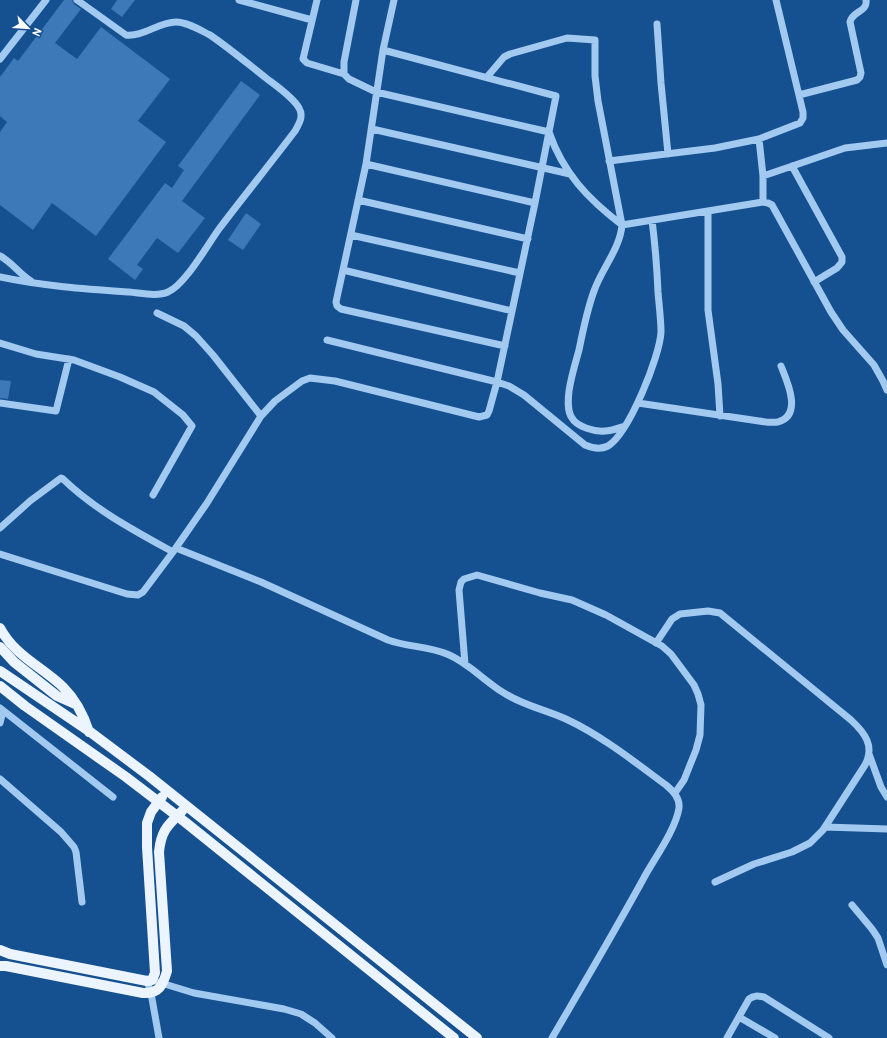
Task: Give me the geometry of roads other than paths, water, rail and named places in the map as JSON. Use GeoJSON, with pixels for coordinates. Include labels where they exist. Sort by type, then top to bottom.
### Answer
{"type":"FeatureCollection","features":[{"type":"Feature","properties":{"kind":"main road"},"geometry":{"type":"LineString","coordinates":[[0,628],[9,643],[21,655],[63,687],[83,716],[88,731],[90,751]]}},
{"type":"Feature","properties":{"kind":"main road"},"geometry":{"type":"LineString","coordinates":[[0,647],[14,662],[57,696],[75,704]]}},
{"type":"Feature","properties":{"kind":"main road"},"geometry":{"type":"LineString","coordinates":[[0,672],[88,731],[149,776],[477,1038]]}},
{"type":"Feature","properties":{"kind":"main road"},"geometry":{"type":"LineString","coordinates":[[0,686],[25,706],[90,751],[177,816],[454,1038]]}},
{"type":"Feature","properties":{"kind":"main road"},"geometry":{"type":"LineString","coordinates":[[0,950],[10,954],[150,981],[155,973],[147,847],[147,823],[151,812],[168,792]]}},
{"type":"Feature","properties":{"kind":"main road"},"geometry":{"type":"LineString","coordinates":[[0,966],[143,993],[151,993],[159,988],[167,971],[159,852],[160,839],[168,824],[186,806]]}},
{"type":"Feature","properties":{"kind":"street"},"geometry":{"type":"LineString","coordinates":[[0,59],[46,0]]}},
{"type":"Feature","properties":{"kind":"street"},"geometry":{"type":"LineString","coordinates":[[0,277],[93,289],[164,294],[173,289],[187,274],[219,229],[295,131],[302,114],[297,104],[281,90],[209,35],[187,24],[176,22],[164,24],[135,34],[126,35],[77,0]]}},
{"type":"Feature","properties":{"kind":"street"},"geometry":{"type":"LineString","coordinates":[[239,0],[312,20]]}},
{"type":"Feature","properties":{"kind":"street"},"geometry":{"type":"LineString","coordinates":[[317,0],[303,59],[307,63],[344,74],[349,79],[376,92],[549,132]]}},
{"type":"Feature","properties":{"kind":"street"},"geometry":{"type":"LineString","coordinates":[[344,74],[344,62],[356,0]]}},
{"type":"Feature","properties":{"kind":"street"},"geometry":{"type":"LineString","coordinates":[[394,0],[383,50],[366,164],[336,302],[337,306],[341,309],[504,346]]}},
{"type":"Feature","properties":{"kind":"street"},"geometry":{"type":"LineString","coordinates":[[609,161],[715,148],[759,140],[800,123],[803,112],[776,0]]}},
{"type":"Feature","properties":{"kind":"street"},"geometry":{"type":"LineString","coordinates":[[799,95],[856,80],[860,77],[861,73],[850,22],[854,15],[865,8],[866,0]]}},
{"type":"Feature","properties":{"kind":"street"},"geometry":{"type":"LineString","coordinates":[[657,24],[668,154]]}},
{"type":"Feature","properties":{"kind":"street"},"geometry":{"type":"LineString","coordinates":[[487,77],[504,57],[510,54],[567,38],[595,40],[595,76],[598,101],[622,225],[622,234],[618,246],[600,275],[588,308],[569,392],[568,408],[575,422],[590,429],[603,432],[612,431],[625,426]]}},
{"type":"Feature","properties":{"kind":"street"},"geometry":{"type":"LineString","coordinates":[[0,554],[127,594],[138,595],[143,592],[175,550],[207,503],[261,416],[275,401],[292,387],[310,378],[335,381],[479,417],[484,417],[489,411],[497,382],[528,239],[556,96],[383,50]]}},
{"type":"Feature","properties":{"kind":"street"},"geometry":{"type":"LineString","coordinates":[[372,129],[570,174]]}},
{"type":"Feature","properties":{"kind":"street"},"geometry":{"type":"LineString","coordinates":[[549,132],[558,154],[570,174],[600,207],[622,225],[763,202],[772,205],[814,282],[843,330],[874,365],[887,390]]}},
{"type":"Feature","properties":{"kind":"street"},"geometry":{"type":"LineString","coordinates":[[759,140],[763,176],[763,202]]}},
{"type":"Feature","properties":{"kind":"street"},"geometry":{"type":"LineString","coordinates":[[763,176],[846,148],[887,143]]}},
{"type":"Feature","properties":{"kind":"street"},"geometry":{"type":"LineString","coordinates":[[366,164],[535,203]]}},
{"type":"Feature","properties":{"kind":"street"},"geometry":{"type":"LineString","coordinates":[[792,166],[842,257],[842,262],[837,268],[814,282]]}},
{"type":"Feature","properties":{"kind":"street"},"geometry":{"type":"LineString","coordinates":[[358,200],[528,239]]}},
{"type":"Feature","properties":{"kind":"street"},"geometry":{"type":"LineString","coordinates":[[708,211],[708,310],[718,384],[720,416]]}},
{"type":"Feature","properties":{"kind":"street"},"geometry":{"type":"LineString","coordinates":[[327,340],[497,382],[517,390],[585,444],[593,448],[608,446],[625,426],[638,403],[660,344],[661,331],[657,258],[652,220]]}},
{"type":"Feature","properties":{"kind":"street"},"geometry":{"type":"LineString","coordinates":[[351,235],[520,273]]}},
{"type":"Feature","properties":{"kind":"street"},"geometry":{"type":"LineString","coordinates":[[0,256],[6,259],[22,275],[34,282]]}},
{"type":"Feature","properties":{"kind":"street"},"geometry":{"type":"LineString","coordinates":[[343,270],[512,311]]}},
{"type":"Feature","properties":{"kind":"street"},"geometry":{"type":"LineString","coordinates":[[157,313],[184,326],[196,336],[261,416]]}},
{"type":"Feature","properties":{"kind":"street"},"geometry":{"type":"LineString","coordinates":[[0,343],[36,354],[69,359],[91,365],[154,392],[183,415],[192,426],[153,495]]}},
{"type":"Feature","properties":{"kind":"street"},"geometry":{"type":"LineString","coordinates":[[0,403],[56,411],[69,359]]}},
{"type":"Feature","properties":{"kind":"street"},"geometry":{"type":"LineString","coordinates":[[638,403],[773,423],[784,418],[791,408],[789,385],[781,366]]}},
{"type":"Feature","properties":{"kind":"street"},"geometry":{"type":"LineString","coordinates":[[0,528],[30,501],[61,478],[82,496],[110,515],[175,550],[261,582],[388,640],[402,644],[435,649],[455,657],[492,685],[515,700],[557,715],[591,733],[666,785],[675,793],[679,807],[673,826],[552,1038]]}},
{"type":"Feature","properties":{"kind":"street"},"geometry":{"type":"LineString","coordinates":[[465,664],[459,590],[461,582],[464,579],[477,576],[540,594],[576,601],[606,615],[656,643],[671,654],[682,668],[694,685],[701,705],[700,735],[696,750],[684,780],[675,793]]}},
{"type":"Feature","properties":{"kind":"street"},"geometry":{"type":"LineString","coordinates":[[656,643],[672,619],[680,614],[708,611],[720,613],[851,720],[868,742],[869,754],[881,787],[887,797]]}},
{"type":"Feature","properties":{"kind":"street"},"geometry":{"type":"LineString","coordinates":[[0,723],[2,710],[113,797]]}},
{"type":"Feature","properties":{"kind":"street"},"geometry":{"type":"LineString","coordinates":[[715,882],[754,864],[804,847],[817,838],[865,766],[869,754]]}},
{"type":"Feature","properties":{"kind":"street"},"geometry":{"type":"LineString","coordinates":[[0,779],[61,832],[74,847],[76,852],[82,902]]}},
{"type":"Feature","properties":{"kind":"street"},"geometry":{"type":"LineString","coordinates":[[825,827],[887,828]]}},
{"type":"Feature","properties":{"kind":"street"},"geometry":{"type":"LineString","coordinates":[[852,905],[878,938],[887,965]]}},
{"type":"Feature","properties":{"kind":"street"},"geometry":{"type":"LineString","coordinates":[[159,1038],[150,981],[194,993],[284,1009],[301,1014],[315,1023],[332,1038]]}},
{"type":"Feature","properties":{"kind":"street"},"geometry":{"type":"LineString","coordinates":[[727,1038],[749,999],[753,996],[764,997],[829,1038]]}},
{"type":"Feature","properties":{"kind":"street"},"geometry":{"type":"LineString","coordinates":[[739,1017],[775,1038]]}}]}
